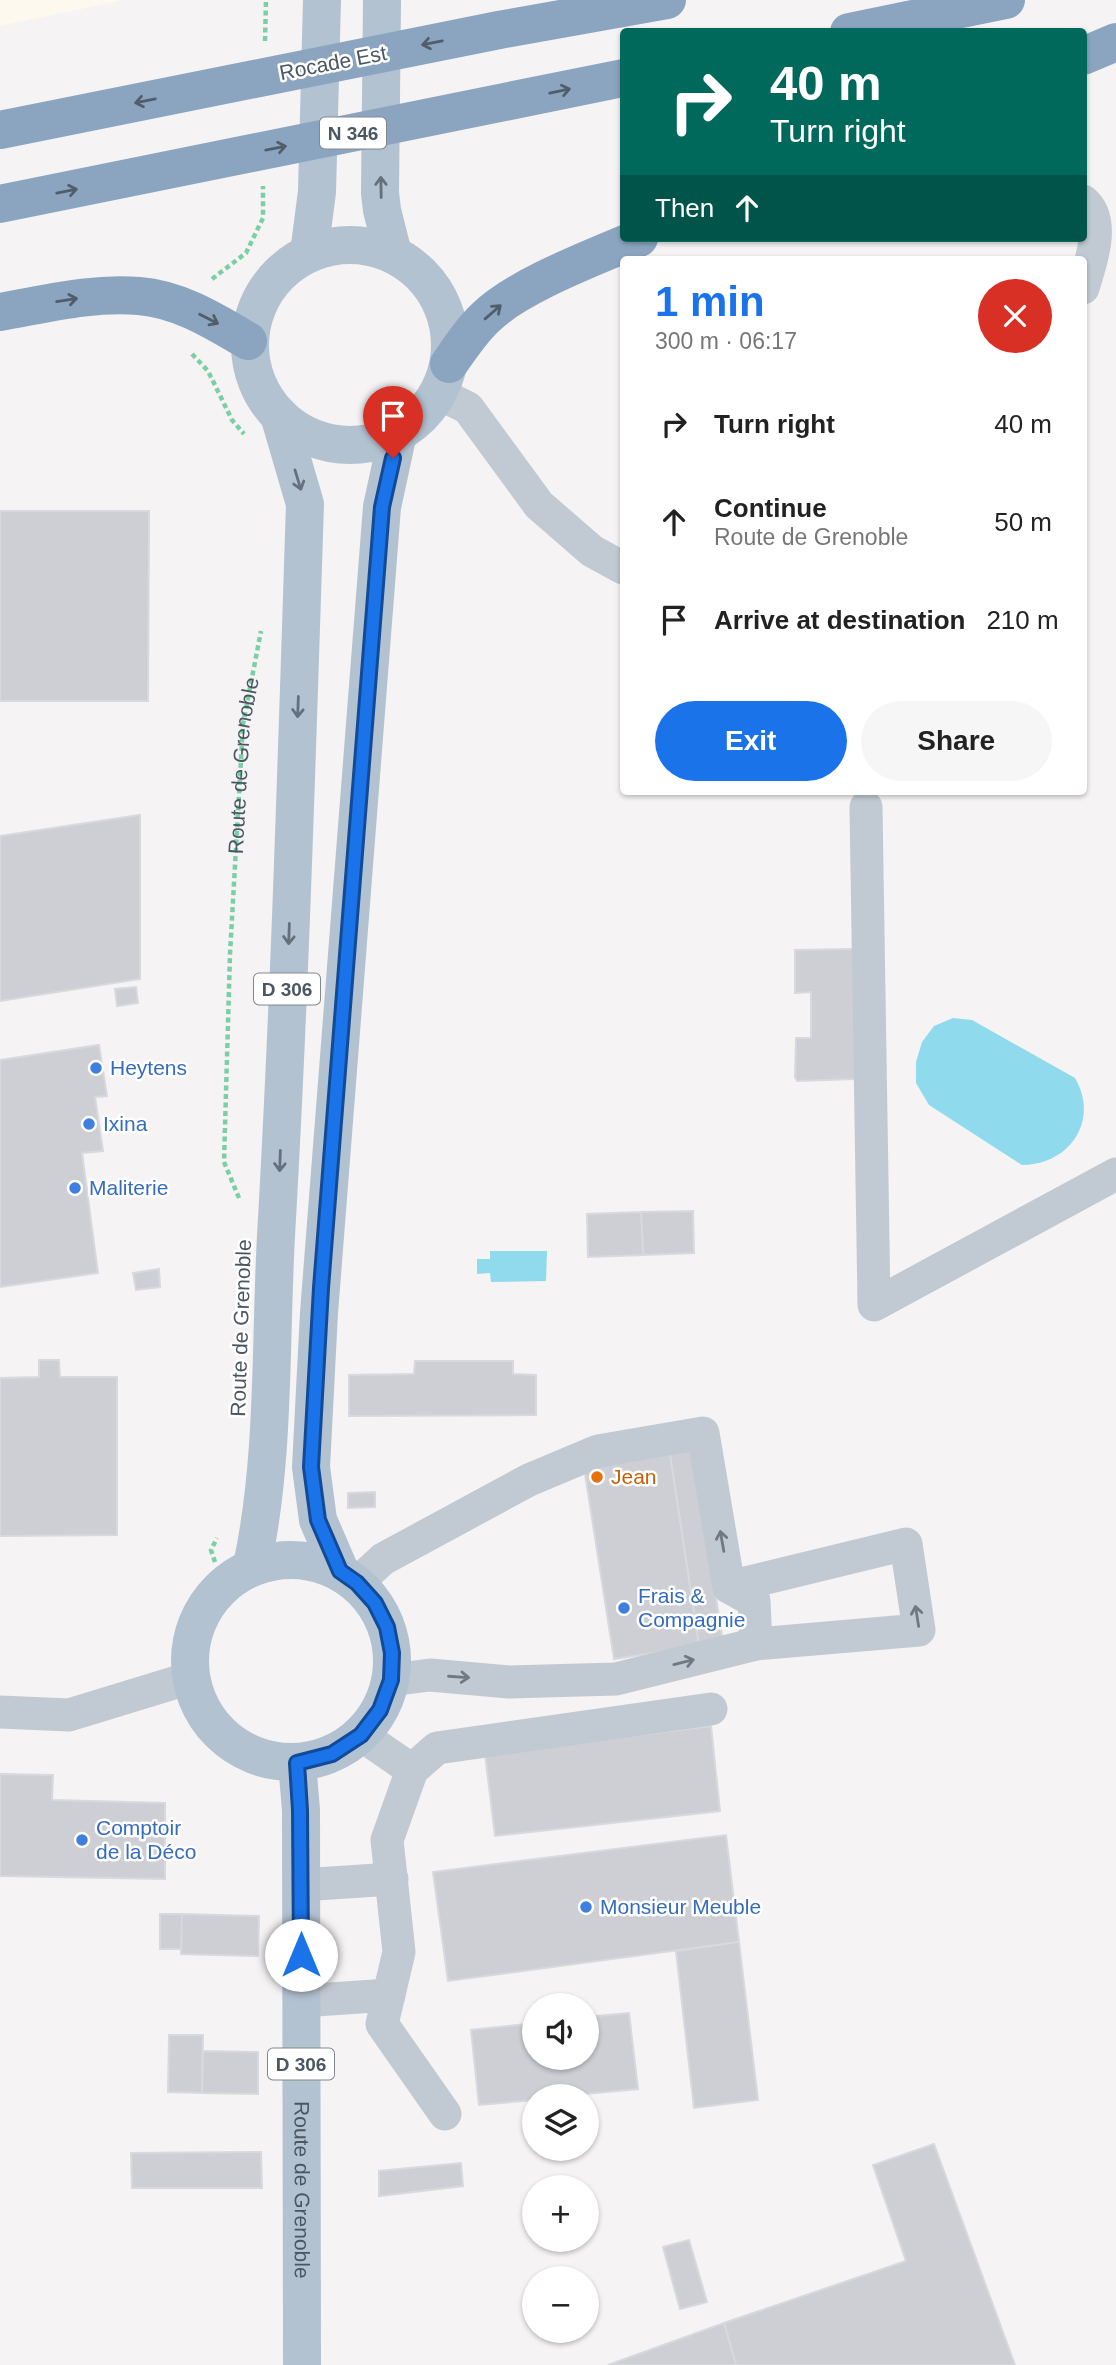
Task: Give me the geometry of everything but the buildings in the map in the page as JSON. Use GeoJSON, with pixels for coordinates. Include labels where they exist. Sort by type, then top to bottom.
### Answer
{"type":"FeatureCollection","features":[{"type":"Feature","properties":{"kind":"highway"},"geometry":{"type":"LineString","coordinates":[[499,30],[596,0]]}},
{"type":"Feature","properties":{"kind":"highway","name":"Rocade Est"},"geometry":{"type":"LineString","coordinates":[[0,130],[499,30],[667,0]]}},
{"type":"Feature","properties":{"kind":"highway"},"geometry":{"type":"LineString","coordinates":[[869,28],[1006,0]]}},
{"type":"Feature","properties":{"kind":"highway"},"geometry":{"type":"LineString","coordinates":[[1087,54],[1116,42]]}},
{"type":"Feature","properties":{"kind":"highway","name":"N 346"},"geometry":{"type":"LineString","coordinates":[[0,204],[620,79]]}},
{"type":"Feature","properties":{"kind":"highway"},"geometry":{"type":"LineString","coordinates":[[443,378],[467,338],[502,304],[544,281],[630,242]]}},
{"type":"Feature","properties":{"kind":"highway"},"geometry":{"type":"LineString","coordinates":[[0,312],[92,296],[140,296],[207,317],[248,341]]}},
{"type":"Feature","properties":{"kind":"main road"},"geometry":{"type":"LineString","coordinates":[[309,253],[317,192],[321,0]]}},
{"type":"Feature","properties":{"kind":"main road"},"geometry":{"type":"LineString","coordinates":[[382,0],[380,193],[393,254]]}},
{"type":"Feature","properties":{"kind":"main road"},"geometry":{"type":"LineString","coordinates":[[337,245],[366,245],[393,254],[420,272],[439,299],[449,331],[443,378],[429,407],[415,422],[398,433],[368,443],[336,444],[304,434],[279,415],[261,390],[251,361],[248,341],[261,299],[281,271],[309,253],[337,245]]}},
{"type":"Feature","properties":{"kind":"main road","name":"Route de Grenoble"},"geometry":{"type":"LineString","coordinates":[[239,1573],[261,1522],[270,1445],[273,1290],[305,505],[279,415]]}},
{"type":"Feature","properties":{"kind":"main road","name":"D 306"},"geometry":{"type":"LineString","coordinates":[[348,1577],[318,1520],[311,1453],[321,1288],[382,507],[398,433]]}},
{"type":"Feature","properties":{"kind":"main road"},"geometry":{"type":"LineString","coordinates":[[281,1559],[311,1561],[348,1577],[375,1603],[387,1627],[392,1653],[391,1680],[380,1710],[361,1735],[332,1754],[297,1763],[268,1760],[240,1749],[217,1731],[200,1706],[190,1678],[190,1642],[203,1608],[239,1573],[281,1559]]}},
{"type":"Feature","properties":{"kind":"main road","name":"Route de Grenoble"},"geometry":{"type":"LineString","coordinates":[[297,1763],[301,1885],[302,2365]]}},
{"type":"Feature","properties":{"kind":"street"},"geometry":{"type":"LineString","coordinates":[[1087,204],[1097,237],[1087,273]]}},
{"type":"Feature","properties":{"kind":"street"},"geometry":{"type":"LineString","coordinates":[[443,378],[539,505],[592,551],[620,566]]}},
{"type":"Feature","properties":{"kind":"street"},"geometry":{"type":"LineString","coordinates":[[866,807],[874,1305],[1116,1174]]}},
{"type":"Feature","properties":{"kind":"street"},"geometry":{"type":"LineString","coordinates":[[348,1577],[529,1480],[598,1451],[703,1433],[729,1587]]}},
{"type":"Feature","properties":{"kind":"street"},"geometry":{"type":"LineString","coordinates":[[391,1680],[430,1675],[509,1682],[616,1679],[756,1644],[919,1630],[906,1544],[729,1587]]}},
{"type":"Feature","properties":{"kind":"street"},"geometry":{"type":"LineString","coordinates":[[729,1587],[754,1601],[756,1644]]}},
{"type":"Feature","properties":{"kind":"street"},"geometry":{"type":"LineString","coordinates":[[0,1712],[69,1715],[190,1678]]}},
{"type":"Feature","properties":{"kind":"street"},"geometry":{"type":"LineString","coordinates":[[445,2114],[382,2024],[399,1952],[387,1840],[412,1770],[437,1748],[711,1709]]}},
{"type":"Feature","properties":{"kind":"street"},"geometry":{"type":"LineString","coordinates":[[361,1735],[412,1770]]}},
{"type":"Feature","properties":{"kind":"street"},"geometry":{"type":"LineString","coordinates":[[301,1885],[392,1879]]}},
{"type":"Feature","properties":{"kind":"street"},"geometry":{"type":"LineString","coordinates":[[301,2001],[389,1995]]}},
{"type":"Feature","properties":{"kind":"path"},"geometry":{"type":"LineString","coordinates":[[265,0],[265,54]]}},
{"type":"Feature","properties":{"kind":"path"},"geometry":{"type":"LineString","coordinates":[[248,439],[232,420],[208,371],[177,339],[197,289],[246,253],[263,218],[264,177]]}},
{"type":"Feature","properties":{"kind":"path","name":"Route de Grenoble"},"geometry":{"type":"LineString","coordinates":[[240,1201],[224,1162],[230,954],[243,724],[263,622]]}},
{"type":"Feature","properties":{"kind":"path"},"geometry":{"type":"LineString","coordinates":[[223,1526],[211,1550],[213,1560],[239,1573]]}},
{"type":"Feature","properties":{"kind":"shaded area"},"geometry":{"type":"Polygon","coordinates":[[[0,0],[123,0],[0,26],[0,0]]]}},
{"type":"Feature","properties":{"kind":"water"},"geometry":{"type":"Polygon","coordinates":[[[953,1018],[972,1020],[1075,1078],[1082,1094],[1084,1110],[1076,1138],[1066,1149],[1039,1163],[1022,1165],[929,1105],[916,1083],[916,1062],[922,1042],[934,1026],[953,1018]]]}},
{"type":"Feature","properties":{"kind":"water"},"geometry":{"type":"Polygon","coordinates":[[[490,1251],[547,1251],[546,1281],[491,1282],[490,1273],[477,1274],[477,1259],[490,1259],[490,1251]]]}},
{"type":"Feature","properties":{"kind":"place","name":"Heytens"},"geometry":{"type":"Point","coordinates":[96,1068]}},
{"type":"Feature","properties":{"kind":"place","name":"Ixina"},"geometry":{"type":"Point","coordinates":[89,1124]}},
{"type":"Feature","properties":{"kind":"place","name":"Maliterie"},"geometry":{"type":"Point","coordinates":[75,1188]}},
{"type":"Feature","properties":{"kind":"place","name":"Jean"},"geometry":{"type":"Point","coordinates":[597,1477]}},
{"type":"Feature","properties":{"kind":"place","name":"Frais & Compagnie"},"geometry":{"type":"Point","coordinates":[624,1608]}},
{"type":"Feature","properties":{"kind":"place","name":"Comptoir de la Déco"},"geometry":{"type":"Point","coordinates":[82,1840]}},
{"type":"Feature","properties":{"kind":"place","name":"Monsieur Meuble"},"geometry":{"type":"Point","coordinates":[586,1907]}},
{"type":"Feature","properties":{"kind":"route"},"geometry":{"type":"LineString","coordinates":[[301,1955],[297,1763],[332,1754],[361,1735],[380,1710],[391,1680],[392,1653],[387,1627],[375,1603],[357,1583],[340,1571],[318,1520],[311,1467],[321,1288],[382,507],[393,458]]}}]}
